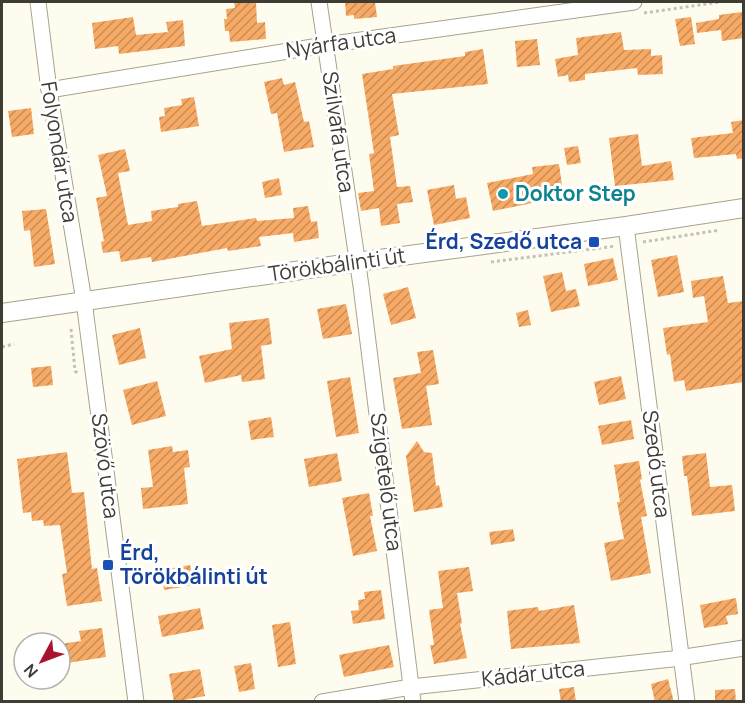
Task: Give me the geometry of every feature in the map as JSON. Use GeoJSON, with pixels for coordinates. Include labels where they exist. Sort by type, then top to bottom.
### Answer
{"type":"FeatureCollection","features":[{"type":"Feature","properties":{"kind":"main road","name":"Törökbálinti út"},"geometry":{"type":"LineString","coordinates":[[2,313],[744,208]]}},
{"type":"Feature","properties":{"kind":"street","name":"Folyondár utca"},"geometry":{"type":"LineString","coordinates":[[38,2],[48,90],[84,301]]}},
{"type":"Feature","properties":{"kind":"street","name":"Szilvafa utca"},"geometry":{"type":"LineString","coordinates":[[319,2],[357,262]]}},
{"type":"Feature","properties":{"kind":"street","name":"Nyárfa utca"},"geometry":{"type":"LineString","coordinates":[[48,90],[326,45],[634,2]]}},
{"type":"Feature","properties":{"kind":"street","name":"Szedő utca"},"geometry":{"type":"LineString","coordinates":[[626,226],[687,702]]}},
{"type":"Feature","properties":{"kind":"street","name":"Szigetelő utca"},"geometry":{"type":"LineString","coordinates":[[357,262],[412,694]]}},
{"type":"Feature","properties":{"kind":"street","name":"Szövő utca"},"geometry":{"type":"LineString","coordinates":[[84,301],[136,702]]}},
{"type":"Feature","properties":{"kind":"street","name":"Kádár utca"},"geometry":{"type":"LineString","coordinates":[[322,702],[412,694],[744,648]]}},
{"type":"Feature","properties":{"kind":"path"},"geometry":{"type":"LineString","coordinates":[[2,347],[14,344]]}},
{"type":"Feature","properties":{"kind":"building"},"geometry":{"type":"Polygon","coordinates":[[[234,2],[256,2],[257,23],[265,22],[266,39],[230,42],[229,31],[225,31],[224,19],[227,19],[226,9],[235,8],[234,2]]]}},
{"type":"Feature","properties":{"kind":"building"},"geometry":{"type":"Polygon","coordinates":[[[345,2],[375,2],[377,17],[354,19],[354,15],[346,16],[345,2]]]}},
{"type":"Feature","properties":{"kind":"building"},"geometry":{"type":"Polygon","coordinates":[[[742,12],[744,38],[722,41],[721,30],[697,33],[696,23],[719,19],[719,15],[742,12]]]}},
{"type":"Feature","properties":{"kind":"building"},"geometry":{"type":"Polygon","coordinates":[[[133,17],[136,35],[168,32],[166,22],[183,20],[185,46],[119,54],[118,46],[95,49],[92,23],[133,17]]]}},
{"type":"Feature","properties":{"kind":"building"},"geometry":{"type":"Polygon","coordinates":[[[691,17],[695,44],[680,46],[675,19],[691,17]]]}},
{"type":"Feature","properties":{"kind":"building"},"geometry":{"type":"Polygon","coordinates":[[[621,32],[624,50],[651,49],[651,56],[662,55],[663,74],[638,75],[637,68],[585,74],[585,80],[569,82],[568,75],[558,77],[555,59],[578,55],[576,38],[621,32]]]}},
{"type":"Feature","properties":{"kind":"building"},"geometry":{"type":"Polygon","coordinates":[[[537,39],[540,65],[517,67],[515,41],[537,39]]]}},
{"type":"Feature","properties":{"kind":"building"},"geometry":{"type":"Polygon","coordinates":[[[483,49],[488,84],[392,94],[399,135],[390,137],[397,187],[410,186],[413,202],[397,204],[400,223],[381,226],[379,208],[361,211],[358,193],[374,191],[369,154],[374,153],[362,74],[393,69],[393,66],[465,56],[465,52],[483,49]]]}},
{"type":"Feature","properties":{"kind":"building"},"geometry":{"type":"Polygon","coordinates":[[[282,78],[284,85],[295,82],[304,122],[309,121],[314,147],[284,152],[277,113],[271,114],[264,82],[282,78]]]}},
{"type":"Feature","properties":{"kind":"building"},"geometry":{"type":"Polygon","coordinates":[[[194,97],[199,126],[161,132],[159,117],[165,116],[164,108],[182,105],[181,99],[194,97]]]}},
{"type":"Feature","properties":{"kind":"building"},"geometry":{"type":"Polygon","coordinates":[[[31,108],[34,134],[12,137],[8,111],[31,108]]]}},
{"type":"Feature","properties":{"kind":"building"},"geometry":{"type":"Polygon","coordinates":[[[744,120],[744,158],[737,159],[736,154],[694,158],[691,138],[733,133],[731,122],[744,120]]]}},
{"type":"Feature","properties":{"kind":"building"},"geometry":{"type":"Polygon","coordinates":[[[638,134],[642,166],[671,161],[674,180],[615,186],[609,138],[638,134]]]}},
{"type":"Feature","properties":{"kind":"building"},"geometry":{"type":"Polygon","coordinates":[[[578,146],[581,163],[567,165],[564,148],[578,146]]]}},
{"type":"Feature","properties":{"kind":"building"},"geometry":{"type":"Polygon","coordinates":[[[125,149],[130,171],[118,173],[128,225],[152,221],[151,211],[178,207],[178,204],[197,201],[202,226],[256,218],[257,221],[294,218],[293,208],[308,206],[311,222],[317,221],[319,238],[294,242],[293,233],[259,237],[261,246],[228,251],[227,248],[152,262],[151,257],[121,262],[119,251],[103,253],[101,242],[104,241],[96,198],[107,196],[98,155],[125,149]]]}},
{"type":"Feature","properties":{"kind":"building"},"geometry":{"type":"Polygon","coordinates":[[[559,164],[564,200],[537,202],[493,211],[487,183],[533,174],[532,167],[559,164]]]}},
{"type":"Feature","properties":{"kind":"building"},"geometry":{"type":"Polygon","coordinates":[[[279,178],[282,195],[265,198],[262,182],[279,178]]]}},
{"type":"Feature","properties":{"kind":"building"},"geometry":{"type":"Polygon","coordinates":[[[454,185],[456,199],[466,197],[470,218],[434,225],[427,190],[454,185]]]}},
{"type":"Feature","properties":{"kind":"building"},"geometry":{"type":"Polygon","coordinates":[[[46,209],[55,264],[34,267],[30,230],[24,231],[22,211],[46,209]]]}},
{"type":"Feature","properties":{"kind":"building"},"geometry":{"type":"Polygon","coordinates":[[[677,255],[684,292],[658,297],[651,260],[677,255]]]}},
{"type":"Feature","properties":{"kind":"building"},"geometry":{"type":"Polygon","coordinates":[[[613,258],[618,280],[588,286],[584,264],[613,258]]]}},
{"type":"Feature","properties":{"kind":"building"},"geometry":{"type":"Polygon","coordinates":[[[562,272],[566,291],[576,289],[580,306],[551,312],[543,276],[562,272]]]}},
{"type":"Feature","properties":{"kind":"building"},"geometry":{"type":"Polygon","coordinates":[[[723,276],[728,303],[744,301],[744,382],[686,391],[684,380],[674,382],[663,328],[708,322],[704,296],[693,298],[691,281],[723,276]]]}},
{"type":"Feature","properties":{"kind":"building"},"geometry":{"type":"Polygon","coordinates":[[[408,287],[416,318],[391,325],[383,294],[408,287]]]}},
{"type":"Feature","properties":{"kind":"building"},"geometry":{"type":"Polygon","coordinates":[[[346,304],[352,334],[323,339],[317,309],[346,304]]]}},
{"type":"Feature","properties":{"kind":"building"},"geometry":{"type":"Polygon","coordinates":[[[528,310],[531,325],[519,327],[516,313],[528,310]]]}},
{"type":"Feature","properties":{"kind":"building"},"geometry":{"type":"Polygon","coordinates":[[[269,318],[272,344],[261,346],[265,379],[242,382],[241,375],[205,383],[199,356],[232,349],[229,323],[269,318]]]}},
{"type":"Feature","properties":{"kind":"building"},"geometry":{"type":"Polygon","coordinates":[[[140,328],[146,358],[119,365],[112,335],[140,328]]]}},
{"type":"Feature","properties":{"kind":"building"},"geometry":{"type":"Polygon","coordinates":[[[433,350],[439,384],[426,386],[432,425],[402,429],[393,378],[421,373],[417,352],[433,350]]]}},
{"type":"Feature","properties":{"kind":"building"},"geometry":{"type":"Polygon","coordinates":[[[51,366],[53,385],[33,387],[31,368],[51,366]]]}},
{"type":"Feature","properties":{"kind":"building"},"geometry":{"type":"Polygon","coordinates":[[[621,376],[626,399],[599,405],[594,382],[621,376]]]}},
{"type":"Feature","properties":{"kind":"building"},"geometry":{"type":"Polygon","coordinates":[[[350,377],[359,433],[336,437],[327,381],[350,377]]]}},
{"type":"Feature","properties":{"kind":"building"},"geometry":{"type":"Polygon","coordinates":[[[157,381],[166,416],[132,425],[123,390],[157,381]]]}},
{"type":"Feature","properties":{"kind":"building"},"geometry":{"type":"Polygon","coordinates":[[[271,417],[274,437],[251,440],[248,421],[271,417]]]}},
{"type":"Feature","properties":{"kind":"building"},"geometry":{"type":"Polygon","coordinates":[[[631,420],[634,439],[602,445],[598,426],[631,420]]]}},
{"type":"Feature","properties":{"kind":"building"},"geometry":{"type":"Polygon","coordinates":[[[417,441],[424,452],[432,453],[436,486],[439,485],[443,507],[414,512],[406,456],[417,441]]]}},
{"type":"Feature","properties":{"kind":"building"},"geometry":{"type":"Polygon","coordinates":[[[172,446],[173,452],[188,450],[190,467],[184,468],[188,504],[143,509],[141,488],[153,487],[148,450],[172,446]]]}},
{"type":"Feature","properties":{"kind":"building"},"geometry":{"type":"Polygon","coordinates":[[[67,452],[72,493],[84,492],[92,569],[97,568],[102,601],[67,606],[62,574],[67,573],[60,525],[44,526],[43,520],[32,521],[31,512],[23,513],[17,459],[67,452]]]}},
{"type":"Feature","properties":{"kind":"building"},"geometry":{"type":"Polygon","coordinates":[[[337,453],[342,481],[309,487],[304,459],[337,453]]]}},
{"type":"Feature","properties":{"kind":"building"},"geometry":{"type":"Polygon","coordinates":[[[706,453],[710,487],[732,485],[735,511],[692,516],[682,456],[706,453]]]}},
{"type":"Feature","properties":{"kind":"building"},"geometry":{"type":"Polygon","coordinates":[[[639,461],[647,516],[641,517],[651,573],[611,581],[604,543],[624,539],[617,502],[620,502],[614,465],[639,461]]]}},
{"type":"Feature","properties":{"kind":"building"},"geometry":{"type":"Polygon","coordinates":[[[369,493],[373,516],[370,516],[377,551],[353,556],[342,498],[369,493]]]}},
{"type":"Feature","properties":{"kind":"building"},"geometry":{"type":"Polygon","coordinates":[[[513,529],[515,541],[491,545],[489,532],[513,529]]]}},
{"type":"Feature","properties":{"kind":"building"},"geometry":{"type":"Polygon","coordinates":[[[190,565],[194,585],[164,590],[161,570],[190,565]]]}},
{"type":"Feature","properties":{"kind":"building"},"geometry":{"type":"Polygon","coordinates":[[[469,567],[473,591],[457,593],[467,658],[434,664],[430,645],[434,645],[429,610],[443,608],[438,571],[469,567]]]}},
{"type":"Feature","properties":{"kind":"building"},"geometry":{"type":"Polygon","coordinates":[[[381,590],[385,619],[353,624],[351,611],[359,610],[358,600],[365,599],[364,592],[381,590]]]}},
{"type":"Feature","properties":{"kind":"building"},"geometry":{"type":"Polygon","coordinates":[[[736,598],[738,614],[726,616],[728,624],[704,628],[700,605],[736,598]]]}},
{"type":"Feature","properties":{"kind":"building"},"geometry":{"type":"Polygon","coordinates":[[[574,605],[580,643],[511,649],[507,611],[538,607],[539,611],[574,605]]]}},
{"type":"Feature","properties":{"kind":"building"},"geometry":{"type":"Polygon","coordinates":[[[200,608],[204,629],[162,637],[158,616],[200,608]]]}},
{"type":"Feature","properties":{"kind":"building"},"geometry":{"type":"Polygon","coordinates":[[[290,622],[296,664],[278,667],[272,625],[290,622]]]}},
{"type":"Feature","properties":{"kind":"building"},"geometry":{"type":"Polygon","coordinates":[[[102,628],[106,657],[72,662],[72,642],[81,641],[79,631],[102,628]]]}},
{"type":"Feature","properties":{"kind":"building"},"geometry":{"type":"Polygon","coordinates":[[[389,645],[394,667],[344,677],[339,655],[389,645]]]}},
{"type":"Feature","properties":{"kind":"building"},"geometry":{"type":"Polygon","coordinates":[[[251,663],[255,689],[239,692],[234,666],[251,663]]]}},
{"type":"Feature","properties":{"kind":"building"},"geometry":{"type":"Polygon","coordinates":[[[200,669],[205,696],[174,702],[169,674],[200,669]]]}},
{"type":"Feature","properties":{"kind":"building"},"geometry":{"type":"Polygon","coordinates":[[[668,679],[674,702],[655,702],[651,684],[668,679]]]}},
{"type":"Feature","properties":{"kind":"building"},"geometry":{"type":"Polygon","coordinates":[[[574,687],[576,702],[561,702],[559,689],[574,687]]]}},
{"type":"Feature","properties":{"kind":"building"},"geometry":{"type":"Polygon","coordinates":[[[735,689],[736,702],[715,702],[715,690],[735,689]]]}},
{"type":"Feature","properties":{"kind":"place","name":"Doktor Step"},"geometry":{"type":"Point","coordinates":[503,194]}},
{"type":"Feature","properties":{"kind":"place","name":"Érd, Szedő utca"},"geometry":{"type":"Point","coordinates":[594,242]}},
{"type":"Feature","properties":{"kind":"place","name":"Érd, Törökbálinti út"},"geometry":{"type":"Point","coordinates":[108,565]}}]}
